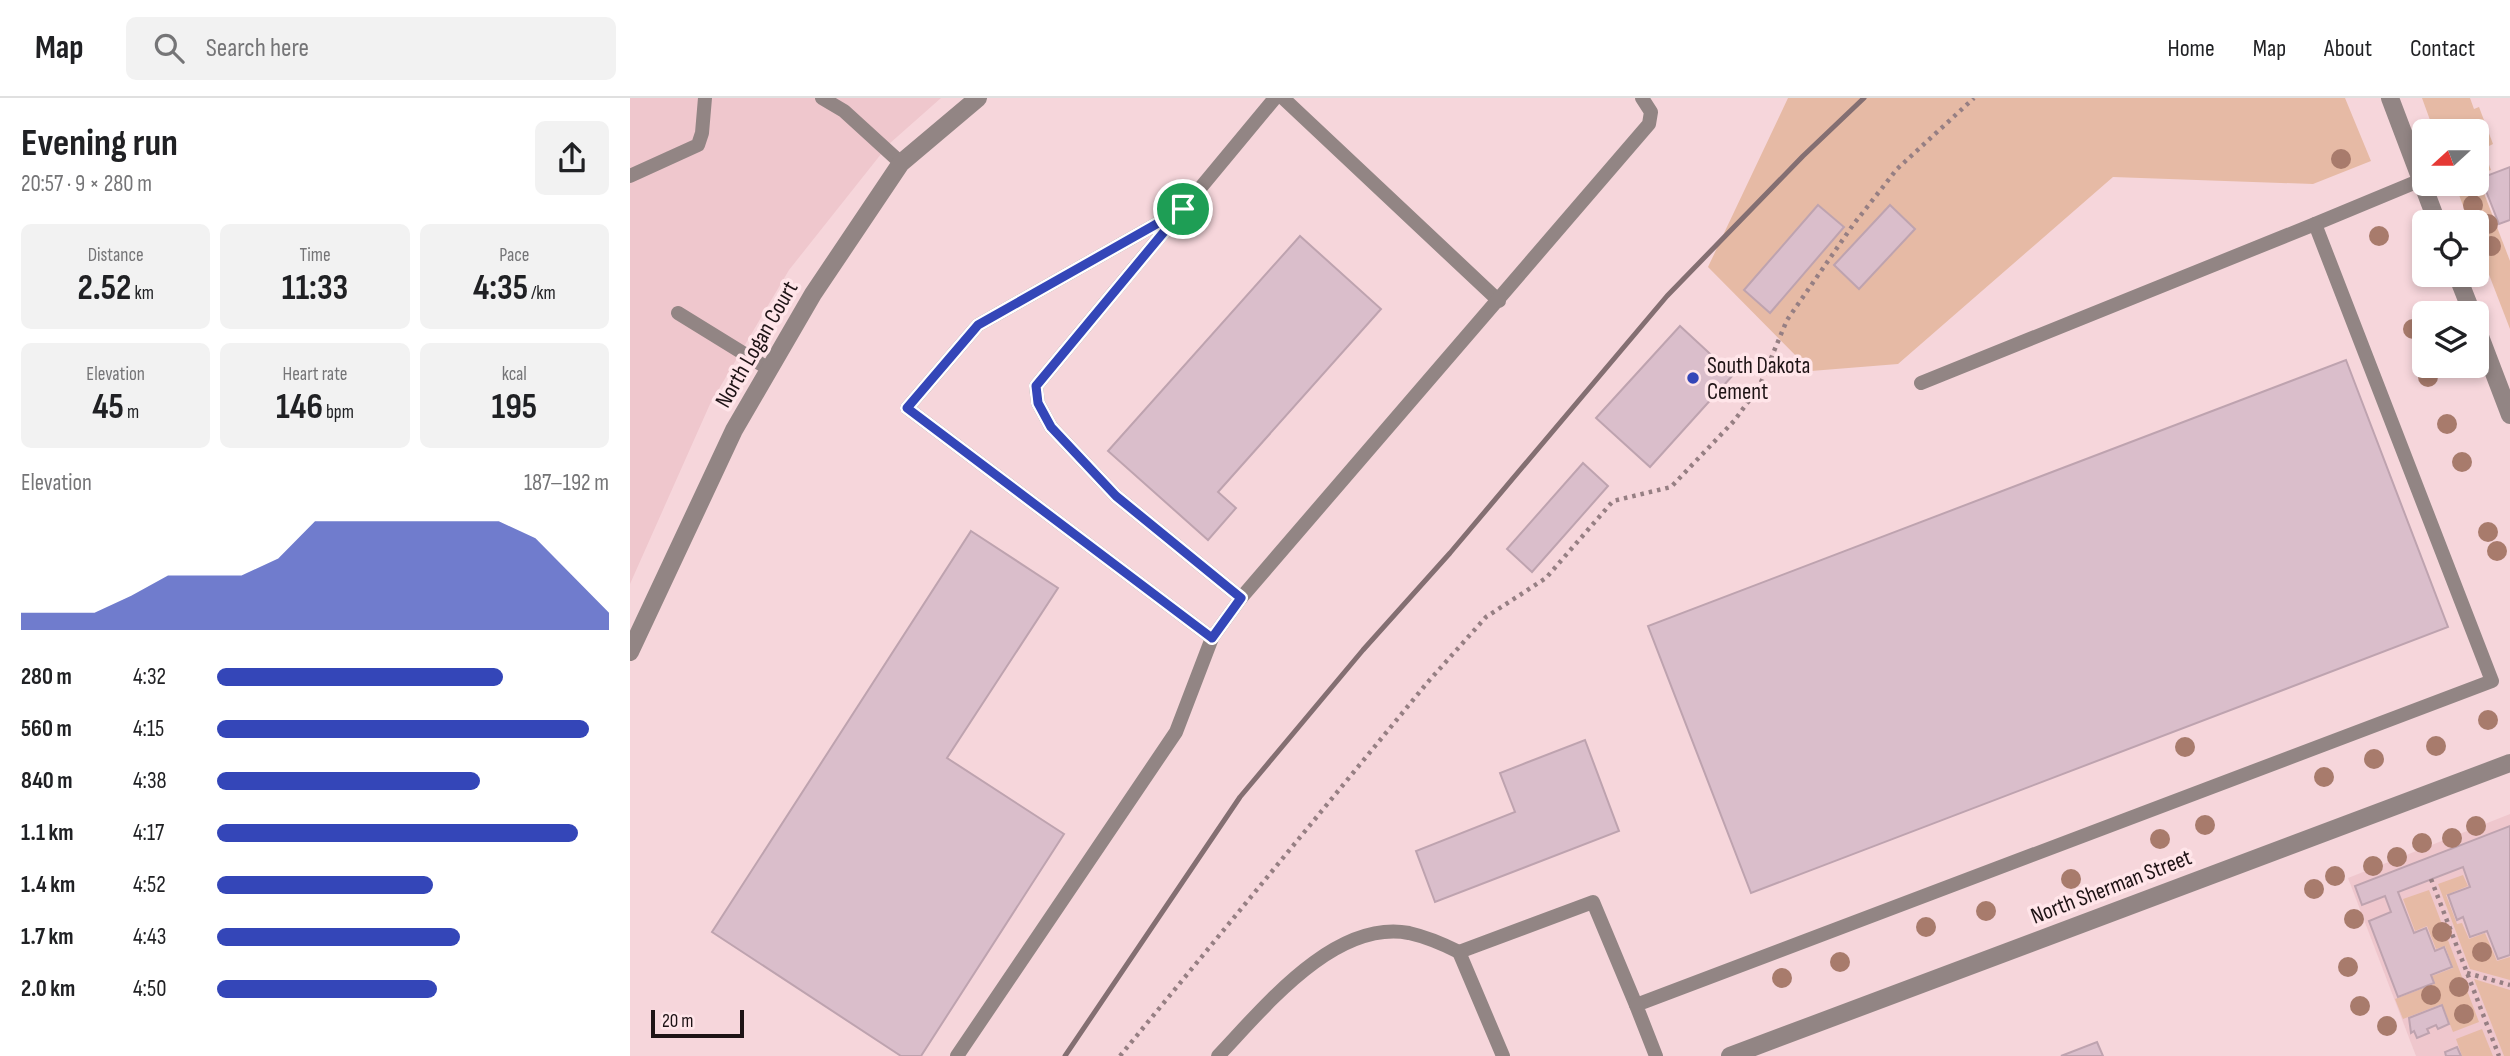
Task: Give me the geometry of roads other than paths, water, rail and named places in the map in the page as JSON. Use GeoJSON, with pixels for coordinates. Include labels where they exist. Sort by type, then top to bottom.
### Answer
{"type":"FeatureCollection","features":[{"type":"Feature","properties":{"kind":"street","name":"North Logan Court"},"geometry":{"type":"LineString","coordinates":[[630,652],[734,430],[813,293],[901,163],[978,98]]}},
{"type":"Feature","properties":{"kind":"street"},"geometry":{"type":"LineString","coordinates":[[2390,98],[2412,156]]}},
{"type":"Feature","properties":{"kind":"street"},"geometry":{"type":"LineString","coordinates":[[2489,360],[2510,415]]}},
{"type":"Feature","properties":{"kind":"street","name":"North Sherman Street"},"geometry":{"type":"LineString","coordinates":[[1730,1056],[1755,1051],[2510,763]]}},
{"type":"Feature","properties":{"kind":"lane"},"geometry":{"type":"LineString","coordinates":[[630,176],[698,145],[702,133],[705,98]]}},
{"type":"Feature","properties":{"kind":"lane"},"geometry":{"type":"LineString","coordinates":[[822,98],[844,111],[901,163]]}},
{"type":"Feature","properties":{"kind":"lane"},"geometry":{"type":"LineString","coordinates":[[1241,598],[1116,496],[1051,427],[1038,403],[1036,386],[1275,98]]}},
{"type":"Feature","properties":{"kind":"lane"},"geometry":{"type":"LineString","coordinates":[[1283,98],[1499,301]]}},
{"type":"Feature","properties":{"kind":"lane"},"geometry":{"type":"LineString","coordinates":[[957,1056],[1176,732],[1212,638],[1241,598],[1649,124],[1651,112],[1642,98]]}},
{"type":"Feature","properties":{"kind":"lane"},"geometry":{"type":"LineString","coordinates":[[1921,383],[2412,184]]}},
{"type":"Feature","properties":{"kind":"lane"},"geometry":{"type":"LineString","coordinates":[[1183,209],[978,325],[907,408],[1212,638]]}},
{"type":"Feature","properties":{"kind":"lane"},"geometry":{"type":"LineString","coordinates":[[1636,1005],[2492,681],[2315,224]]}},
{"type":"Feature","properties":{"kind":"lane"},"geometry":{"type":"LineString","coordinates":[[678,313],[769,369]]}},
{"type":"Feature","properties":{"kind":"lane"},"geometry":{"type":"LineString","coordinates":[[1218,1056],[1290,980],[1331,951],[1359,940],[1406,932],[1460,952],[1593,902],[1656,1056]]}},
{"type":"Feature","properties":{"kind":"lane"},"geometry":{"type":"LineString","coordinates":[[1460,952],[1503,1056]]}},
{"type":"Feature","properties":{"kind":"railway"},"geometry":{"type":"LineString","coordinates":[[1065,1056],[1240,797],[1667,296],[1803,156],[1864,98]]}},
{"type":"Feature","properties":{"kind":"place","name":"South Dakota Cement"},"geometry":{"type":"Point","coordinates":[1693,378]}}]}
